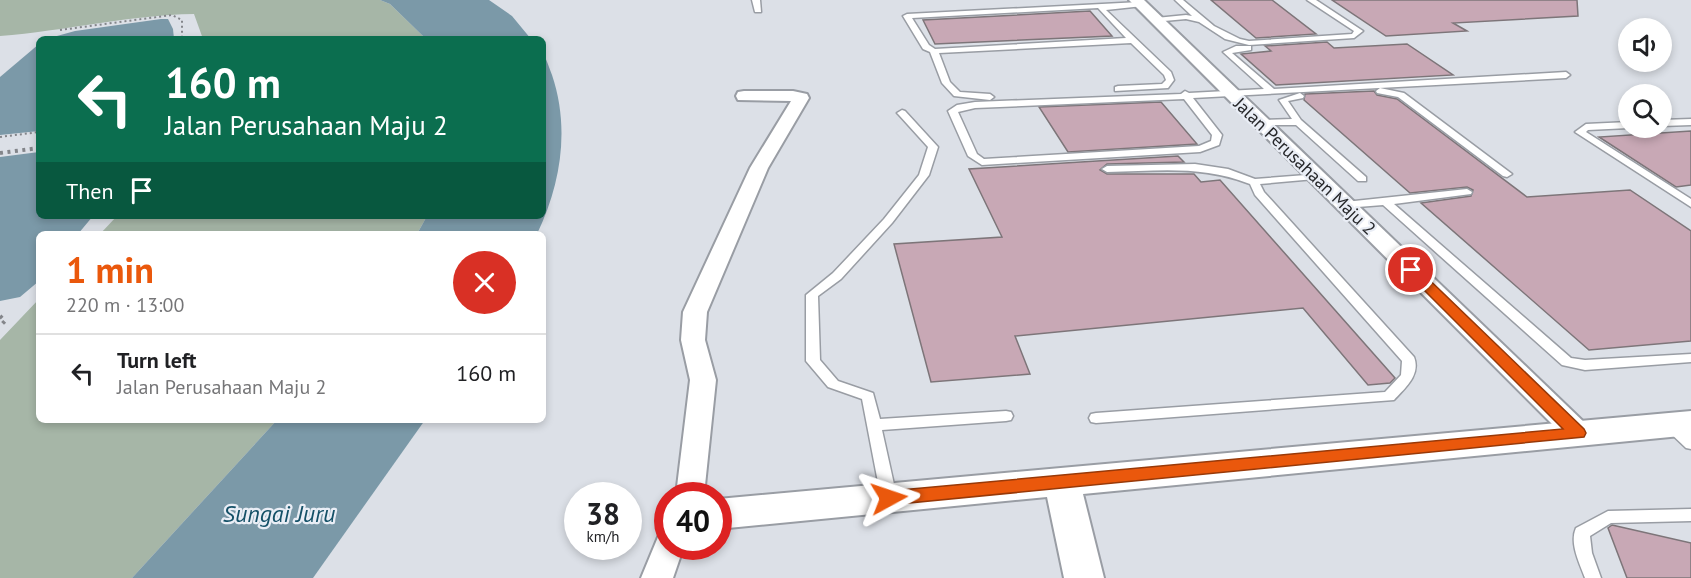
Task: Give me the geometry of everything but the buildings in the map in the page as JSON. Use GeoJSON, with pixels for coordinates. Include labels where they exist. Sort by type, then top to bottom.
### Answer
{"type":"FeatureCollection","features":[{"type":"Feature","properties":{"kind":"street","name":"Jalan Perusahaan Maju 2"},"geometry":{"type":"LineString","coordinates":[[1138,2],[1578,433]]}},
{"type":"Feature","properties":{"kind":"street"},"geometry":{"type":"LineString","coordinates":[[691,482],[703,380],[693,340],[695,312],[759,168],[801,98],[744,96]]}},
{"type":"Feature","properties":{"kind":"street"},"geometry":{"type":"LineString","coordinates":[[732,513],[1578,433],[1684,430]]}},
{"type":"Feature","properties":{"kind":"street"},"geometry":{"type":"LineString","coordinates":[[1062,482],[1084,578]]}},
{"type":"Feature","properties":{"kind":"street"},"geometry":{"type":"LineString","coordinates":[[657,578],[664,560]]}},
{"type":"Feature","properties":{"kind":"lane"},"geometry":{"type":"LineString","coordinates":[[756,0],[758,10]]}},
{"type":"Feature","properties":{"kind":"lane"},"geometry":{"type":"LineString","coordinates":[[1179,0],[1222,37],[1249,43],[1354,36],[1359,31],[1311,0]]}},
{"type":"Feature","properties":{"kind":"lane"},"geometry":{"type":"LineString","coordinates":[[1134,40],[934,51],[926,47],[907,16],[1110,6],[1138,2]]}},
{"type":"Feature","properties":{"kind":"lane"},"geometry":{"type":"LineString","coordinates":[[934,51],[946,83],[957,94],[978,98],[1165,86],[1170,80],[1168,74],[1101,9],[1110,6]]}},
{"type":"Feature","properties":{"kind":"lane"},"geometry":{"type":"LineString","coordinates":[[1156,20],[1186,17],[1201,20]]}},
{"type":"Feature","properties":{"kind":"lane"},"geometry":{"type":"LineString","coordinates":[[1263,47],[1236,48],[1227,52],[1271,92]]}},
{"type":"Feature","properties":{"kind":"lane"},"geometry":{"type":"LineString","coordinates":[[1185,94],[1217,135],[1216,143],[1200,149],[982,162],[973,156],[953,111],[960,107],[975,105],[1185,94],[1271,92],[1566,75]]}},
{"type":"Feature","properties":{"kind":"lane"},"geometry":{"type":"LineString","coordinates":[[1362,179],[1298,122],[1283,100],[1293,97],[1387,91],[1401,95],[1507,174]]}},
{"type":"Feature","properties":{"kind":"lane"},"geometry":{"type":"LineString","coordinates":[[889,498],[868,396],[833,384],[813,361],[812,295],[837,276],[888,221],[924,175],[933,147],[902,113]]}},
{"type":"Feature","properties":{"kind":"lane"},"geometry":{"type":"LineString","coordinates":[[1261,123],[1298,122]]}},
{"type":"Feature","properties":{"kind":"lane"},"geometry":{"type":"LineString","coordinates":[[1672,123],[1691,122]]}},
{"type":"Feature","properties":{"kind":"lane"},"geometry":{"type":"LineString","coordinates":[[1618,126],[1586,127],[1580,132],[1691,204]]}},
{"type":"Feature","properties":{"kind":"lane"},"geometry":{"type":"LineString","coordinates":[[1107,169],[1195,167],[1228,172],[1254,182],[1315,176]]}},
{"type":"Feature","properties":{"kind":"lane"},"geometry":{"type":"LineString","coordinates":[[1096,418],[1389,397],[1408,375],[1409,360],[1258,193],[1254,182]]}},
{"type":"Feature","properties":{"kind":"lane"},"geometry":{"type":"LineString","coordinates":[[1345,205],[1467,192]]}},
{"type":"Feature","properties":{"kind":"lane"},"geometry":{"type":"LineString","coordinates":[[1384,202],[1567,362],[1585,365],[1691,358]]}},
{"type":"Feature","properties":{"kind":"lane"},"geometry":{"type":"LineString","coordinates":[[873,425],[1006,416]]}},
{"type":"Feature","properties":{"kind":"lane"},"geometry":{"type":"LineString","coordinates":[[1593,578],[1584,553],[1581,533],[1608,517],[1691,515]]}},
{"type":"Feature","properties":{"kind":"path"},"geometry":{"type":"LineString","coordinates":[[60,30],[172,15],[182,20],[182,36]]}},
{"type":"Feature","properties":{"kind":"path"},"geometry":{"type":"LineString","coordinates":[[0,136],[36,132]]}},
{"type":"Feature","properties":{"kind":"path"},"geometry":{"type":"LineString","coordinates":[[0,153],[36,148]]}},
{"type":"Feature","properties":{"kind":"path"},"geometry":{"type":"LineString","coordinates":[[0,316],[5,321],[0,326]]}},
{"type":"Feature","properties":{"kind":"green space"},"geometry":{"type":"Polygon","coordinates":[[[0,0],[380,0],[390,4],[423,36],[202,36],[194,14],[145,17],[0,36],[0,0]]]}},
{"type":"Feature","properties":{"kind":"green space"},"geometry":{"type":"Polygon","coordinates":[[[114,219],[425,219],[419,231],[103,231],[114,219]]]}},
{"type":"Feature","properties":{"kind":"green space"},"geometry":{"type":"Polygon","coordinates":[[[36,302],[36,423],[274,423],[132,578],[0,578],[0,340],[36,302]]]}},
{"type":"Feature","properties":{"kind":"water"},"geometry":{"type":"Polygon","coordinates":[[[380,0],[489,0],[512,16],[529,36],[423,36],[390,4],[380,0]]]}},
{"type":"Feature","properties":{"kind":"water"},"geometry":{"type":"Polygon","coordinates":[[[168,19],[174,36],[57,36],[75,31],[168,19]]]}},
{"type":"Feature","properties":{"kind":"water"},"geometry":{"type":"Polygon","coordinates":[[[36,47],[36,131],[0,135],[0,77],[36,47]]]}},
{"type":"Feature","properties":{"kind":"water"},"geometry":{"type":"Polygon","coordinates":[[[546,60],[558,95],[561,115],[560,156],[552,196],[546,212],[546,60]]]}},
{"type":"Feature","properties":{"kind":"water"},"geometry":{"type":"Polygon","coordinates":[[[36,152],[36,219],[90,219],[80,231],[36,231],[36,284],[20,297],[0,301],[0,157],[36,152]]]}},
{"type":"Feature","properties":{"kind":"water"},"geometry":{"type":"Polygon","coordinates":[[[425,219],[543,219],[538,231],[419,231],[425,219]]]}},
{"type":"Feature","properties":{"kind":"water","name":"Sungai Juru"},"geometry":{"type":"Polygon","coordinates":[[[274,423],[423,423],[313,578],[132,578],[274,423]]]}},
{"type":"Feature","properties":{"kind":"route"},"geometry":{"type":"LineString","coordinates":[[889,498],[1578,433],[1411,270]]}}]}
